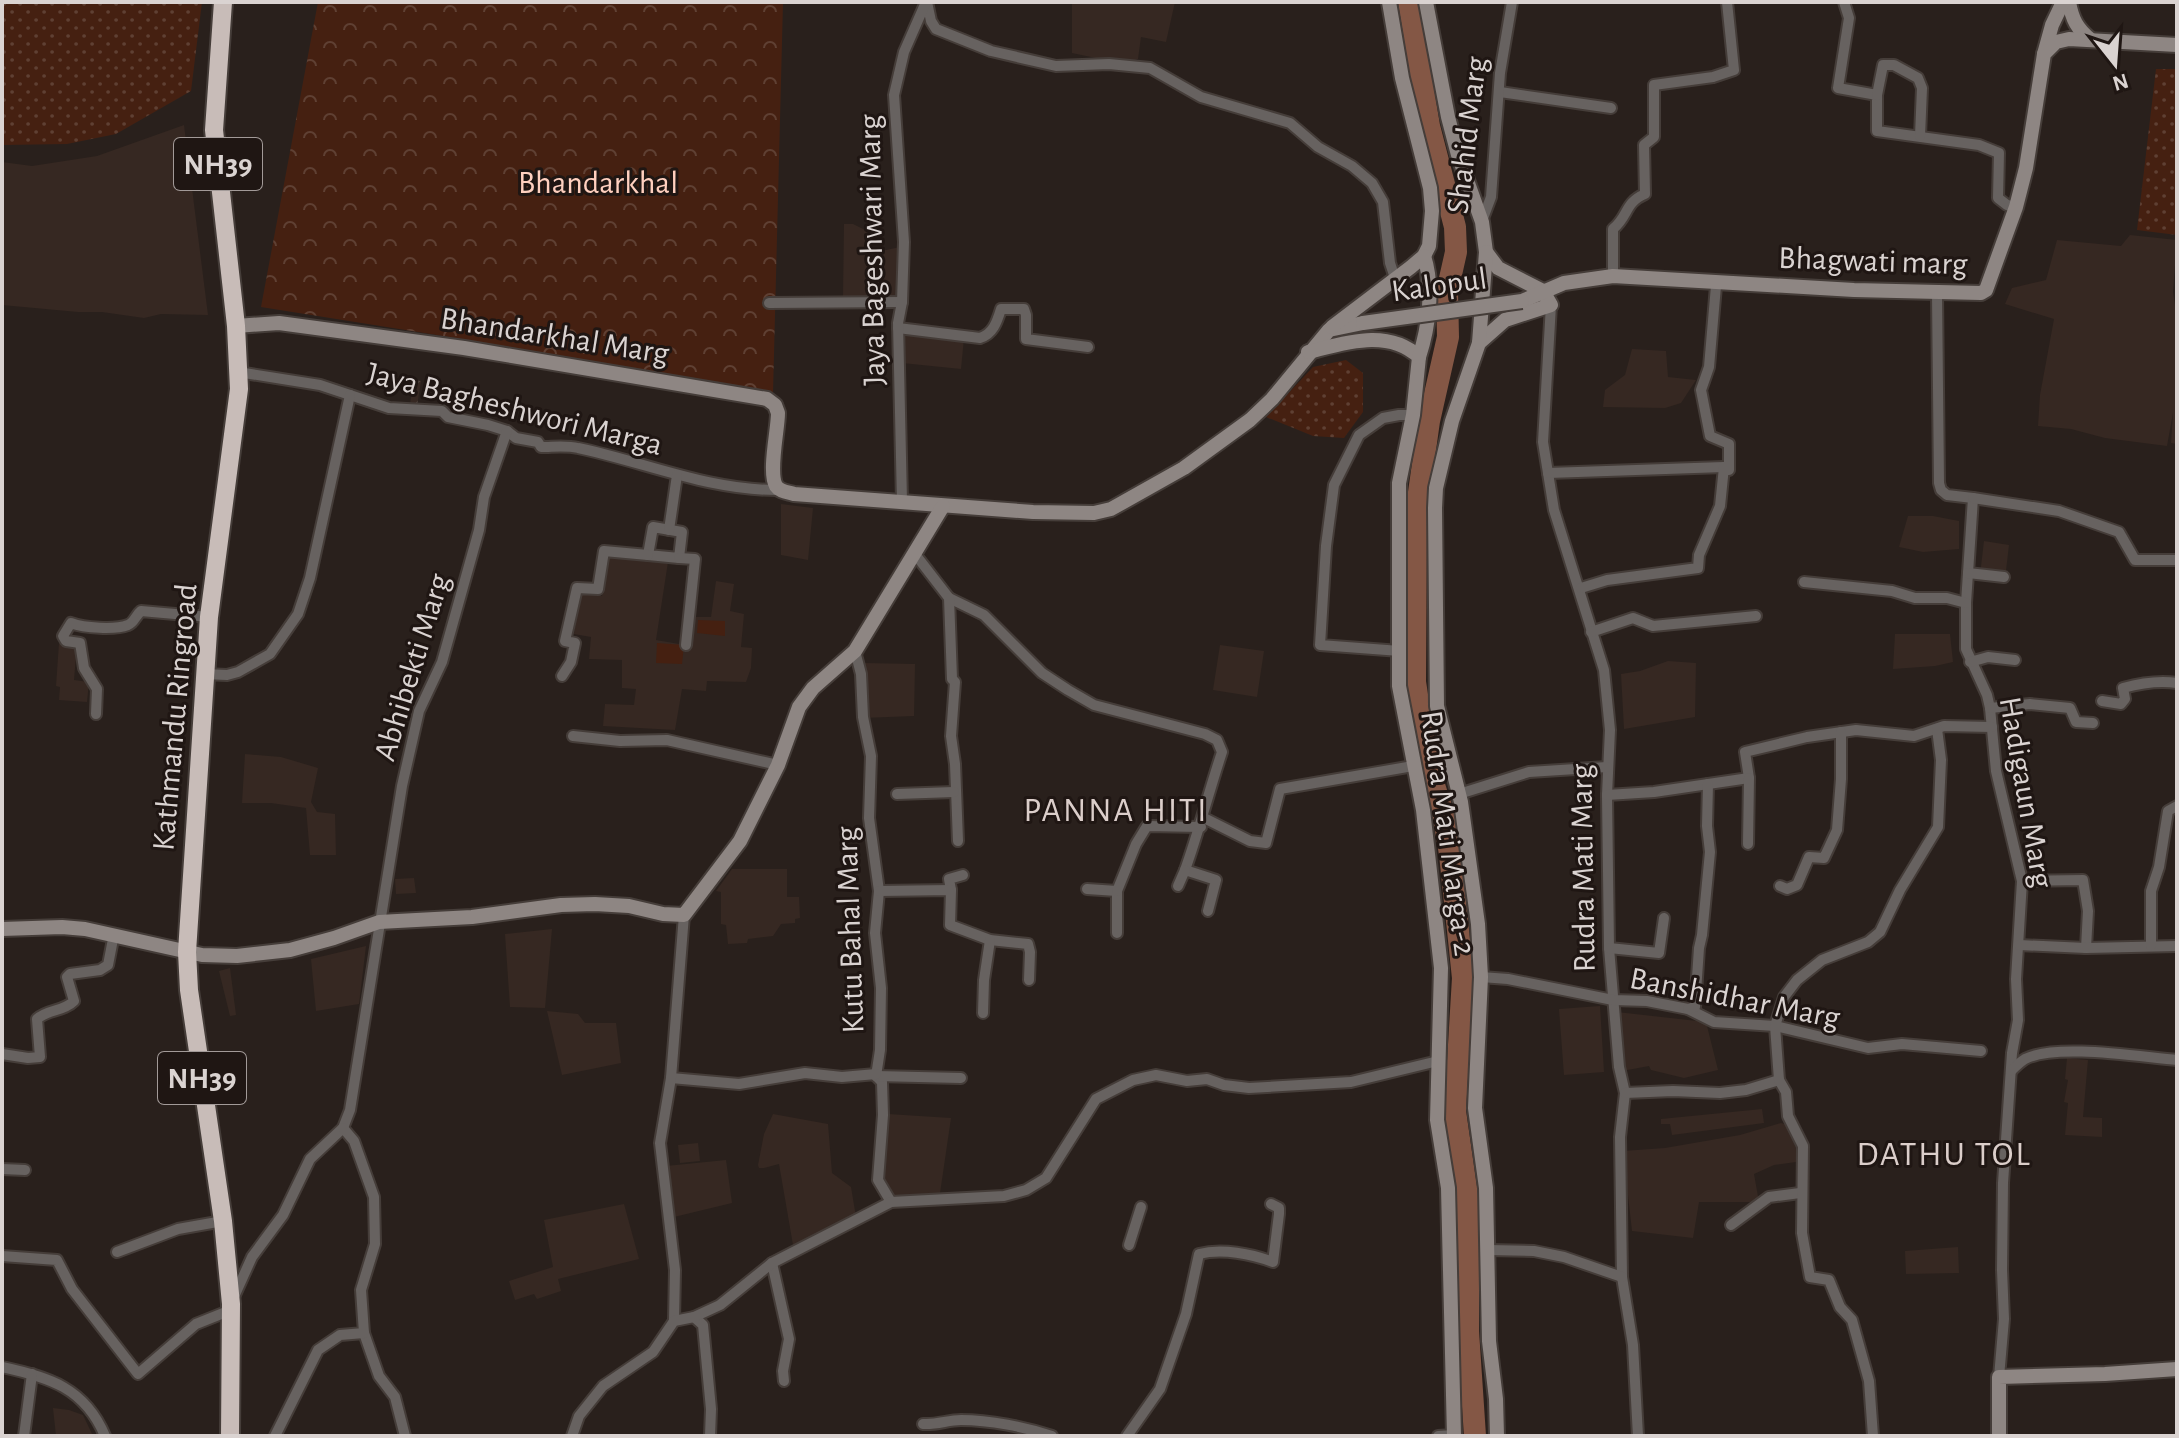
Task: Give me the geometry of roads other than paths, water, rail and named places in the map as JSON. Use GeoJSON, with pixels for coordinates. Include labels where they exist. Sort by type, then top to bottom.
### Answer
{"type":"FeatureCollection","features":[{"type":"Feature","properties":{"kind":"highway","name":"Kathmandu Ringroad"},"geometry":{"type":"LineString","coordinates":[[223,2],[214,130],[236,326],[237,412],[209,617],[187,947],[189,990],[223,1221],[231,1307],[230,1436]]}},
{"type":"Feature","properties":{"kind":"main road","name":"Rudra Mati Marga-2"},"geometry":{"type":"LineString","coordinates":[[1389,2],[1402,78],[1430,188],[1431,231],[1424,256],[1428,267],[1427,331],[1419,357],[1413,415],[1399,483],[1399,686],[1427,837],[1441,968],[1437,1120],[1448,1188],[1454,1436]]}},
{"type":"Feature","properties":{"kind":"main road"},"geometry":{"type":"LineString","coordinates":[[1426,2],[1451,130],[1482,222]]}},
{"type":"Feature","properties":{"kind":"main road"},"geometry":{"type":"LineString","coordinates":[[2066,2],[2079,31],[2091,40]]}},
{"type":"Feature","properties":{"kind":"main road","name":"Bhagwati marg"},"geometry":{"type":"LineString","coordinates":[[1522,301],[1564,283],[1613,276],[1981,293],[1986,290],[2016,207],[2048,36],[2066,2]]}},
{"type":"Feature","properties":{"kind":"main road"},"geometry":{"type":"LineString","coordinates":[[2044,54],[2063,39],[2177,45]]}},
{"type":"Feature","properties":{"kind":"main road","name":"Shahid Marg"},"geometry":{"type":"LineString","coordinates":[[1482,222],[1486,252],[1498,268],[1543,291]]}},
{"type":"Feature","properties":{"kind":"main road"},"geometry":{"type":"LineString","coordinates":[[1486,252],[1479,343],[1452,421],[1436,488],[1435,508],[1437,706],[1459,794],[1475,889],[1481,977],[1475,1108],[1486,1188],[1489,1341],[1497,1436]]}},
{"type":"Feature","properties":{"kind":"main road"},"geometry":{"type":"LineString","coordinates":[[778,487],[794,494],[943,506],[1075,513],[1111,509],[1184,468],[1250,420],[1272,399],[1329,330],[1424,256]]}},
{"type":"Feature","properties":{"kind":"main road"},"geometry":{"type":"LineString","coordinates":[[1479,343],[1505,320],[1551,305],[1543,291]]}},
{"type":"Feature","properties":{"kind":"main road","name":"Kalopul"},"geometry":{"type":"LineString","coordinates":[[1329,330],[1522,301]]}},
{"type":"Feature","properties":{"kind":"main road","name":"Bhandarkhal Marg"},"geometry":{"type":"LineString","coordinates":[[236,326],[279,323],[448,346],[767,399],[775,405],[778,413],[773,470],[778,487]]}},
{"type":"Feature","properties":{"kind":"main road"},"geometry":{"type":"LineString","coordinates":[[1308,352],[1370,338],[1398,343],[1419,357]]}},
{"type":"Feature","properties":{"kind":"main road"},"geometry":{"type":"LineString","coordinates":[[2,920],[86,920],[131,928],[218,955],[290,950],[379,922],[472,917],[595,904],[684,915],[740,841],[778,765],[799,707],[813,688],[855,651],[943,506]]}},
{"type":"Feature","properties":{"kind":"main road"},"geometry":{"type":"LineString","coordinates":[[2,929],[62,927],[187,947]]}},
{"type":"Feature","properties":{"kind":"main road"},"geometry":{"type":"LineString","coordinates":[[1999,1436],[1999,1377],[2177,1369]]}},
{"type":"Feature","properties":{"kind":"street"},"geometry":{"type":"LineString","coordinates":[[927,2],[936,29],[991,51],[1056,66],[1109,64],[1150,68],[1201,97],[1297,127],[1318,147],[1352,166],[1372,183],[1383,202],[1390,263],[1395,278]]}},
{"type":"Feature","properties":{"kind":"street","name":"Jaya Bageshwari Marg"},"geometry":{"type":"LineString","coordinates":[[902,502],[898,328],[904,242],[894,95],[904,52],[927,2]]}},
{"type":"Feature","properties":{"kind":"street","name":"Shahid Marg"},"geometry":{"type":"LineString","coordinates":[[1482,222],[1491,197],[1500,73],[1512,2]]}},
{"type":"Feature","properties":{"kind":"street"},"geometry":{"type":"LineString","coordinates":[[1613,276],[1613,229],[1620,224],[1629,202],[1645,194],[1644,145],[1654,137],[1654,85],[1734,70],[1727,2]]}},
{"type":"Feature","properties":{"kind":"street"},"geometry":{"type":"LineString","coordinates":[[1844,2],[1849,18],[1838,88],[1877,95]]}},
{"type":"Feature","properties":{"kind":"street"},"geometry":{"type":"LineString","coordinates":[[1920,136],[1922,88],[1918,78],[1894,65],[1883,65],[1877,95],[1877,131],[1979,145],[1999,153],[1998,198],[2016,207]]}},
{"type":"Feature","properties":{"kind":"street"},"geometry":{"type":"LineString","coordinates":[[1500,92],[1611,108]]}},
{"type":"Feature","properties":{"kind":"street"},"geometry":{"type":"LineString","coordinates":[[1548,473],[1724,467],[1729,470],[1729,444],[1710,436],[1701,390],[1709,367],[1716,286],[1710,280]]}},
{"type":"Feature","properties":{"kind":"street"},"geometry":{"type":"LineString","coordinates":[[1937,293],[1941,490],[1947,495],[2059,511],[2119,532],[2135,560],[2177,560]]}},
{"type":"Feature","properties":{"kind":"street"},"geometry":{"type":"LineString","coordinates":[[769,303],[902,302]]}},
{"type":"Feature","properties":{"kind":"street","name":"Rudra Mati Marg"},"geometry":{"type":"LineString","coordinates":[[1551,305],[1543,442],[1554,510],[1581,588],[1604,670],[1610,730],[1607,767],[1609,948],[1619,1067],[1625,1093],[1620,1137],[1622,1277],[1633,1345],[1638,1436]]}},
{"type":"Feature","properties":{"kind":"street"},"geometry":{"type":"LineString","coordinates":[[898,328],[980,338],[997,324],[1001,309],[1024,309],[1026,339],[1088,347]]}},
{"type":"Feature","properties":{"kind":"street","name":"Jaya Bagheshwori Marga"},"geometry":{"type":"LineString","coordinates":[[238,372],[320,385],[389,408],[442,411],[448,417],[538,442],[541,447],[576,447],[677,475],[764,490],[778,487]]}},
{"type":"Feature","properties":{"kind":"street"},"geometry":{"type":"LineString","coordinates":[[204,674],[238,672],[270,654],[298,614],[310,578],[350,395]]}},
{"type":"Feature","properties":{"kind":"street"},"geometry":{"type":"LineString","coordinates":[[1400,651],[1320,645],[1326,546],[1334,485],[1359,435],[1383,418],[1413,415]]}},
{"type":"Feature","properties":{"kind":"street","name":"Abhibekti Marg"},"geometry":{"type":"LineString","coordinates":[[343,1128],[350,1110],[402,786],[419,711],[442,662],[479,530],[484,497],[507,431]]}},
{"type":"Feature","properties":{"kind":"street"},"geometry":{"type":"LineString","coordinates":[[1581,588],[1607,580],[1698,568],[1699,555],[1720,506],[1724,467]]}},
{"type":"Feature","properties":{"kind":"street"},"geometry":{"type":"LineString","coordinates":[[669,530],[677,475]]}},
{"type":"Feature","properties":{"kind":"street","name":"Hadigaun Marg"},"geometry":{"type":"LineString","coordinates":[[1973,498],[1966,649],[1987,695],[1996,771],[2022,881],[2016,979],[2018,1020],[2003,1183],[2004,1319],[1999,1377]]}},
{"type":"Feature","properties":{"kind":"street"},"geometry":{"type":"LineString","coordinates":[[648,555],[653,527],[682,532],[679,558]]}},
{"type":"Feature","properties":{"kind":"street"},"geometry":{"type":"LineString","coordinates":[[562,676],[571,662],[575,643],[565,641],[577,588],[598,589],[604,551],[695,559],[686,645]]}},
{"type":"Feature","properties":{"kind":"street"},"geometry":{"type":"LineString","coordinates":[[915,554],[949,598],[984,615],[1042,673],[1094,705],[1205,734],[1217,740],[1222,752],[1205,801],[1202,822],[1178,886]]}},
{"type":"Feature","properties":{"kind":"street"},"geometry":{"type":"LineString","coordinates":[[1968,573],[2004,577]]}},
{"type":"Feature","properties":{"kind":"street"},"geometry":{"type":"LineString","coordinates":[[1804,582],[1892,591],[1915,598],[1947,598],[1966,603]]}},
{"type":"Feature","properties":{"kind":"street"},"geometry":{"type":"LineString","coordinates":[[949,598],[952,679],[955,682],[951,736],[958,841]]}},
{"type":"Feature","properties":{"kind":"street"},"geometry":{"type":"LineString","coordinates":[[96,714],[97,689],[84,668],[80,643],[66,641],[63,636],[71,623],[90,628],[130,625],[141,611],[209,617]]}},
{"type":"Feature","properties":{"kind":"street"},"geometry":{"type":"LineString","coordinates":[[1591,632],[1633,618],[1653,626],[1756,616]]}},
{"type":"Feature","properties":{"kind":"street","name":"Kutu Bahal Marg"},"geometry":{"type":"LineString","coordinates":[[855,651],[861,674],[863,717],[871,756],[869,818],[879,891],[875,933],[881,1004],[876,1075],[882,1082],[883,1115],[878,1180],[891,1202]]}},
{"type":"Feature","properties":{"kind":"street"},"geometry":{"type":"LineString","coordinates":[[1970,662],[1988,657],[2015,660]]}},
{"type":"Feature","properties":{"kind":"street"},"geometry":{"type":"LineString","coordinates":[[2102,701],[2121,704],[2125,699],[2123,688],[2128,686],[2161,680],[2177,683]]}},
{"type":"Feature","properties":{"kind":"street"},"geometry":{"type":"LineString","coordinates":[[1990,708],[2030,704],[2070,708],[2076,722],[2093,723]]}},
{"type":"Feature","properties":{"kind":"street"},"geometry":{"type":"LineString","coordinates":[[1748,844],[1749,778],[1745,752],[1807,737],[1856,730],[1914,736],[1944,726],[1992,727]]}},
{"type":"Feature","properties":{"kind":"street"},"geometry":{"type":"LineString","coordinates":[[1873,1436],[1869,1381],[1852,1320],[1840,1307],[1829,1280],[1810,1277],[1802,1233],[1800,1193],[1803,1146],[1788,1116],[1786,1092],[1779,1080],[1775,1026],[1784,997],[1797,980],[1822,960],[1868,942],[1880,932],[1900,890],[1938,827],[1941,760],[1937,729]]}},
{"type":"Feature","properties":{"kind":"street"},"geometry":{"type":"LineString","coordinates":[[1780,886],[1787,889],[1797,885],[1809,857],[1824,858],[1837,830],[1841,732]]}},
{"type":"Feature","properties":{"kind":"street"},"geometry":{"type":"LineString","coordinates":[[573,736],[620,741],[667,740],[778,765]]}},
{"type":"Feature","properties":{"kind":"street"},"geometry":{"type":"LineString","coordinates":[[1117,933],[1117,891],[1147,826],[1202,822],[1250,841],[1266,843],[1280,789],[1413,766]]}},
{"type":"Feature","properties":{"kind":"street"},"geometry":{"type":"LineString","coordinates":[[1459,794],[1529,772],[1607,767]]}},
{"type":"Feature","properties":{"kind":"street"},"geometry":{"type":"LineString","coordinates":[[1607,795],[1749,778]]}},
{"type":"Feature","properties":{"kind":"street"},"geometry":{"type":"LineString","coordinates":[[1688,1009],[1695,1007],[1710,852],[1708,784]]}},
{"type":"Feature","properties":{"kind":"street"},"geometry":{"type":"LineString","coordinates":[[897,794],[954,792]]}},
{"type":"Feature","properties":{"kind":"street"},"geometry":{"type":"LineString","coordinates":[[2151,946],[2151,891],[2159,867],[2168,811],[2177,806]]}},
{"type":"Feature","properties":{"kind":"street"},"geometry":{"type":"LineString","coordinates":[[1185,870],[1216,880],[1208,911]]}},
{"type":"Feature","properties":{"kind":"street"},"geometry":{"type":"LineString","coordinates":[[963,875],[949,879],[950,925],[990,940],[1028,944],[1029,980]]}},
{"type":"Feature","properties":{"kind":"street"},"geometry":{"type":"LineString","coordinates":[[2022,881],[2083,880],[2088,911],[2086,948]]}},
{"type":"Feature","properties":{"kind":"street"},"geometry":{"type":"LineString","coordinates":[[1087,889],[1117,891]]}},
{"type":"Feature","properties":{"kind":"street"},"geometry":{"type":"LineString","coordinates":[[879,891],[951,890]]}},
{"type":"Feature","properties":{"kind":"street"},"geometry":{"type":"LineString","coordinates":[[572,1436],[579,1416],[603,1386],[653,1352],[674,1321],[675,1270],[660,1143],[671,1078],[684,915]]}},
{"type":"Feature","properties":{"kind":"street"},"geometry":{"type":"LineString","coordinates":[[1609,948],[1659,953],[1664,918]]}},
{"type":"Feature","properties":{"kind":"street"},"geometry":{"type":"LineString","coordinates":[[2,1054],[40,1057],[37,1019],[74,1001],[67,977],[70,974],[100,970],[108,965],[114,934]]}},
{"type":"Feature","properties":{"kind":"street"},"geometry":{"type":"LineString","coordinates":[[983,1013],[990,940]]}},
{"type":"Feature","properties":{"kind":"street"},"geometry":{"type":"LineString","coordinates":[[2019,945],[2086,948],[2177,946]]}},
{"type":"Feature","properties":{"kind":"street","name":"Banshidhar Marg"},"geometry":{"type":"LineString","coordinates":[[1481,977],[1508,979],[1613,1000],[1647,1001],[1688,1009],[1714,1022],[1775,1026],[1868,1048],[1902,1044],[1981,1051]]}},
{"type":"Feature","properties":{"kind":"street"},"geometry":{"type":"LineString","coordinates":[[2011,1071],[2024,1059],[2037,1055],[2082,1050],[2177,1060]]}},
{"type":"Feature","properties":{"kind":"street"},"geometry":{"type":"LineString","coordinates":[[674,1321],[694,1317],[720,1305],[772,1263],[891,1202],[1004,1196],[1026,1190],[1046,1178],[1096,1099],[1133,1080],[1156,1075],[1177,1080],[1207,1079],[1249,1088],[1351,1082],[1438,1061]]}},
{"type":"Feature","properties":{"kind":"street"},"geometry":{"type":"LineString","coordinates":[[671,1078],[739,1084],[805,1073],[842,1077],[961,1078]]}},
{"type":"Feature","properties":{"kind":"street"},"geometry":{"type":"LineString","coordinates":[[1625,1093],[1720,1093],[1746,1090],[1779,1080]]}},
{"type":"Feature","properties":{"kind":"street"},"geometry":{"type":"LineString","coordinates":[[2,1256],[57,1260],[72,1289],[138,1374],[196,1324],[231,1307],[252,1257],[283,1215],[310,1159],[343,1128],[354,1141],[374,1197],[375,1244],[361,1290],[364,1333],[379,1376],[395,1397],[405,1436]]}},
{"type":"Feature","properties":{"kind":"street"},"geometry":{"type":"LineString","coordinates":[[2,1169],[25,1170]]}},
{"type":"Feature","properties":{"kind":"street"},"geometry":{"type":"LineString","coordinates":[[1731,1225],[1769,1197],[1800,1193]]}},
{"type":"Feature","properties":{"kind":"street"},"geometry":{"type":"LineString","coordinates":[[1127,1436],[1160,1389],[1186,1314],[1199,1254],[1226,1252],[1273,1262],[1279,1208],[1271,1204]]}},
{"type":"Feature","properties":{"kind":"street"},"geometry":{"type":"LineString","coordinates":[[1129,1245],[1141,1207]]}},
{"type":"Feature","properties":{"kind":"street"},"geometry":{"type":"LineString","coordinates":[[117,1252],[178,1229],[223,1221]]}},
{"type":"Feature","properties":{"kind":"street"},"geometry":{"type":"LineString","coordinates":[[1488,1250],[1534,1251],[1564,1257],[1622,1277]]}},
{"type":"Feature","properties":{"kind":"street"},"geometry":{"type":"LineString","coordinates":[[772,1263],[789,1339],[784,1381]]}},
{"type":"Feature","properties":{"kind":"street"},"geometry":{"type":"LineString","coordinates":[[694,1317],[703,1325],[711,1409],[710,1436]]}},
{"type":"Feature","properties":{"kind":"street"},"geometry":{"type":"LineString","coordinates":[[275,1436],[318,1350],[340,1335],[364,1333]]}},
{"type":"Feature","properties":{"kind":"street"},"geometry":{"type":"LineString","coordinates":[[2,1367],[32,1374],[72,1390],[89,1407],[105,1436]]}},
{"type":"Feature","properties":{"kind":"street"},"geometry":{"type":"LineString","coordinates":[[24,1436],[32,1374]]}},
{"type":"Feature","properties":{"kind":"street"},"geometry":{"type":"LineString","coordinates":[[923,1424],[967,1420],[1052,1436]]}},
{"type":"Feature","properties":{"kind":"street"},"geometry":{"type":"LineString","coordinates":[[1438,1436],[1454,1436]]}},
{"type":"Feature","properties":{"kind":"waterway"},"geometry":{"type":"LineString","coordinates":[[1409,2],[1429,126],[1455,227],[1456,252],[1447,292],[1448,337],[1429,421],[1416,514],[1415,682],[1428,767],[1443,813],[1450,854],[1463,978],[1455,1111],[1468,1201],[1468,1331],[1475,1436]]}},
{"type":"Feature","properties":{"kind":"district","name":"PANNA HITI"},"geometry":{"type":"Point","coordinates":[1116,809]}},
{"type":"Feature","properties":{"kind":"district","name":"DATHU TOL"},"geometry":{"type":"Point","coordinates":[1944,1153]}},
{"type":"Feature","properties":{"kind":"park label","name":"Bhandarkhal"},"geometry":{"type":"Point","coordinates":[598,182]}}]}
